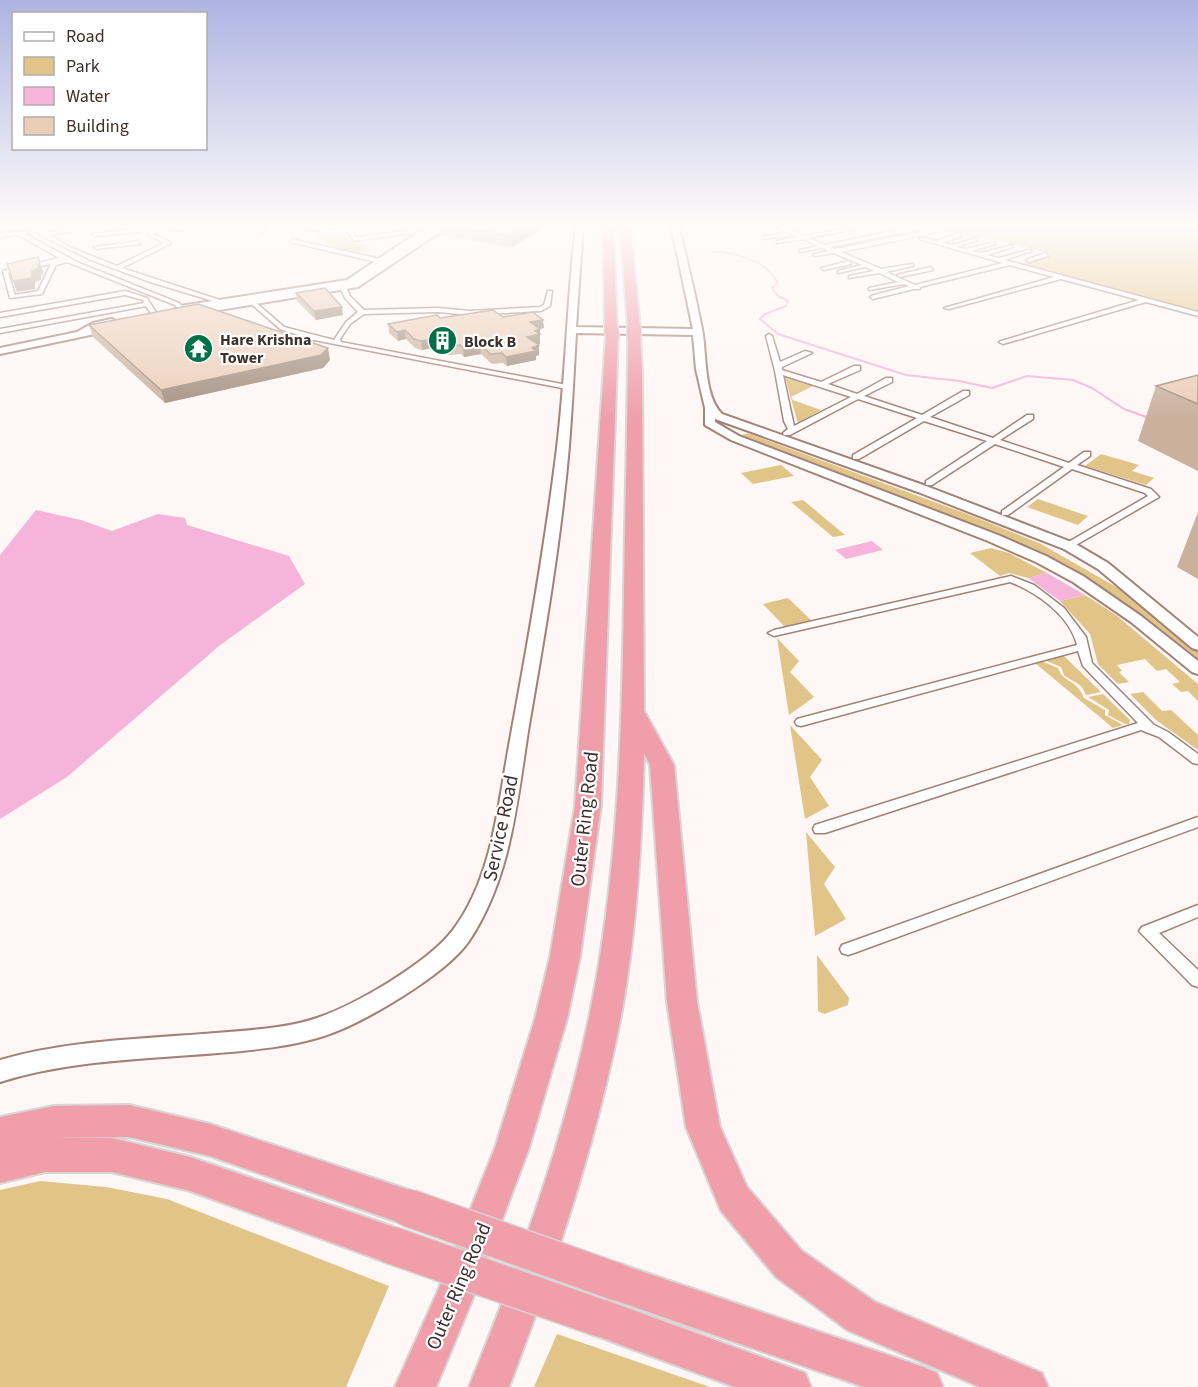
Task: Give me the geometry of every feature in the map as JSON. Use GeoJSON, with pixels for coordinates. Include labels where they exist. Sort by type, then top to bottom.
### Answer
{"type":"FeatureCollection","features":[{"type":"Feature","properties":{"kind":"highway","name":"Outer Ring Road"},"geometry":{"type":"LineString","coordinates":[[415,1387],[452,1303],[513,1148],[546,1039],[565,957],[588,806],[610,404],[610,290]]}},
{"type":"Feature","properties":{"kind":"highway"},"geometry":{"type":"LineString","coordinates":[[489,1387],[514,1325],[574,1142],[603,1026],[618,939],[628,854],[633,711],[635,409],[634,332],[630,290]]}},
{"type":"Feature","properties":{"kind":"highway"},"geometry":{"type":"LineString","coordinates":[[633,711],[662,765],[682,1002],[703,1127],[734,1199],[789,1264],[861,1316],[1028,1387]]}},
{"type":"Feature","properties":{"kind":"highway"},"geometry":{"type":"LineString","coordinates":[[0,1134],[54,1122],[129,1121],[210,1140],[922,1387]]}},
{"type":"Feature","properties":{"kind":"highway"},"geometry":{"type":"LineString","coordinates":[[0,1166],[45,1155],[112,1155],[190,1174],[791,1387]]}},
{"type":"Feature","properties":{"kind":"main road"},"geometry":{"type":"LineString","coordinates":[[152,317],[223,302],[300,290]]}},
{"type":"Feature","properties":{"kind":"main road"},"geometry":{"type":"LineString","coordinates":[[170,316],[184,311],[331,290]]}},
{"type":"Feature","properties":{"kind":"main road","name":"Service Road"},"geometry":{"type":"LineString","coordinates":[[0,1071],[26,1063],[108,1052],[264,1039],[321,1027],[375,1001],[424,970],[460,937],[487,890],[499,850],[535,645],[563,447],[575,290]]}},
{"type":"Feature","properties":{"kind":"main road"},"geometry":{"type":"LineString","coordinates":[[689,290],[698,332],[701,369],[710,408],[709,423],[735,438],[993,538],[1041,559],[1078,579],[1136,619],[1198,669]]}},
{"type":"Feature","properties":{"kind":"main road"},"geometry":{"type":"LineString","coordinates":[[0,351],[121,323]]}},
{"type":"Feature","properties":{"kind":"main road"},"geometry":{"type":"LineString","coordinates":[[573,330],[698,332]]}},
{"type":"Feature","properties":{"kind":"main road"},"geometry":{"type":"LineString","coordinates":[[0,346],[32,343]]}},
{"type":"Feature","properties":{"kind":"main road"},"geometry":{"type":"LineString","coordinates":[[710,408],[718,416],[943,497],[1069,546],[1102,566],[1198,645]]}},
{"type":"Feature","properties":{"kind":"main road"},"geometry":{"type":"LineString","coordinates":[[735,438],[750,428]]}},
{"type":"Feature","properties":{"kind":"street"},"geometry":{"type":"LineString","coordinates":[[10,290],[12,297],[40,293],[41,290]]}},
{"type":"Feature","properties":{"kind":"street"},"geometry":{"type":"LineString","coordinates":[[141,290],[177,304],[184,311]]}},
{"type":"Feature","properties":{"kind":"street"},"geometry":{"type":"LineString","coordinates":[[185,290],[223,302]]}},
{"type":"Feature","properties":{"kind":"street"},"geometry":{"type":"LineString","coordinates":[[343,290],[362,312]]}},
{"type":"Feature","properties":{"kind":"street"},"geometry":{"type":"LineString","coordinates":[[873,297],[909,290]]}},
{"type":"Feature","properties":{"kind":"street"},"geometry":{"type":"LineString","coordinates":[[947,308],[1014,290]]}},
{"type":"Feature","properties":{"kind":"street"},"geometry":{"type":"LineString","coordinates":[[1109,290],[1198,314]]}},
{"type":"Feature","properties":{"kind":"street"},"geometry":{"type":"LineString","coordinates":[[81,298],[120,291],[130,293],[145,298],[152,317]]}},
{"type":"Feature","properties":{"kind":"street"},"geometry":{"type":"LineString","coordinates":[[338,343],[337,339],[348,323],[362,312],[438,310],[470,313],[541,309],[547,306],[550,292]]}},
{"type":"Feature","properties":{"kind":"street"},"geometry":{"type":"LineString","coordinates":[[0,315],[130,293]]}},
{"type":"Feature","properties":{"kind":"street"},"geometry":{"type":"LineString","coordinates":[[1003,342],[1147,300]]}},
{"type":"Feature","properties":{"kind":"street"},"geometry":{"type":"LineString","coordinates":[[252,302],[282,328],[316,339],[567,395]]}},
{"type":"Feature","properties":{"kind":"street"},"geometry":{"type":"LineString","coordinates":[[0,331],[134,310],[147,304]]}},
{"type":"Feature","properties":{"kind":"street"},"geometry":{"type":"LineString","coordinates":[[1,338],[39,330],[50,322]]}},
{"type":"Feature","properties":{"kind":"street"},"geometry":{"type":"LineString","coordinates":[[769,336],[779,368],[790,432],[889,380]]}},
{"type":"Feature","properties":{"kind":"street"},"geometry":{"type":"LineString","coordinates":[[779,368],[808,352]]}},
{"type":"Feature","properties":{"kind":"street"},"geometry":{"type":"LineString","coordinates":[[779,368],[1148,491],[1154,497],[1069,546]]}},
{"type":"Feature","properties":{"kind":"street"},"geometry":{"type":"LineString","coordinates":[[824,384],[857,368]]}},
{"type":"Feature","properties":{"kind":"street"},"geometry":{"type":"LineString","coordinates":[[856,458],[966,393]]}},
{"type":"Feature","properties":{"kind":"street"},"geometry":{"type":"LineString","coordinates":[[929,483],[1030,417]]}},
{"type":"Feature","properties":{"kind":"street"},"geometry":{"type":"LineString","coordinates":[[1005,513],[1087,454]]}},
{"type":"Feature","properties":{"kind":"street"},"geometry":{"type":"LineString","coordinates":[[774,633],[1011,579],[1036,591],[1060,612],[1081,638],[1082,656],[1087,664],[1149,727],[1198,760]]}},
{"type":"Feature","properties":{"kind":"street"},"geometry":{"type":"LineString","coordinates":[[801,722],[1081,647]]}},
{"type":"Feature","properties":{"kind":"street"},"geometry":{"type":"LineString","coordinates":[[820,829],[1131,728],[1149,727]]}},
{"type":"Feature","properties":{"kind":"street"},"geometry":{"type":"LineString","coordinates":[[848,949],[1198,822]]}},
{"type":"Feature","properties":{"kind":"street"},"geometry":{"type":"LineString","coordinates":[[1198,911],[1148,931],[1198,980]]}},
{"type":"Feature","properties":{"kind":"green space"},"geometry":{"type":"Polygon","coordinates":[[[1116,290],[1198,290],[1198,312],[1116,290]]]}},
{"type":"Feature","properties":{"kind":"green space"},"geometry":{"type":"Polygon","coordinates":[[[784,375],[817,384],[791,397],[793,400],[821,410],[798,423],[784,375]]]}},
{"type":"Feature","properties":{"kind":"green space"},"geometry":{"type":"Polygon","coordinates":[[[750,434],[970,515],[1041,544],[1125,592],[1198,649],[1198,659],[1120,600],[1037,551],[743,439],[741,436],[750,434]]]}},
{"type":"Feature","properties":{"kind":"green space"},"geometry":{"type":"Polygon","coordinates":[[[1101,454],[1139,465],[1132,471],[1154,478],[1146,485],[1085,466],[1101,454]]]}},
{"type":"Feature","properties":{"kind":"green space"},"geometry":{"type":"Polygon","coordinates":[[[781,465],[794,476],[753,484],[741,473],[781,465]]]}},
{"type":"Feature","properties":{"kind":"green space"},"geometry":{"type":"Polygon","coordinates":[[[1038,499],[1088,516],[1078,525],[1027,507],[1038,499]]]}},
{"type":"Feature","properties":{"kind":"green space"},"geometry":{"type":"Polygon","coordinates":[[[803,500],[845,535],[833,537],[791,502],[803,500]]]}},
{"type":"Feature","properties":{"kind":"green space"},"geometry":{"type":"Polygon","coordinates":[[[991,548],[1009,553],[1047,573],[1028,578],[1009,573],[1000,576],[970,553],[991,548]]]}},
{"type":"Feature","properties":{"kind":"green space"},"geometry":{"type":"Polygon","coordinates":[[[1085,595],[1116,615],[1198,684],[1198,701],[1188,691],[1181,692],[1172,684],[1180,682],[1166,669],[1157,671],[1145,659],[1117,665],[1122,671],[1119,672],[1129,682],[1118,684],[1098,664],[1090,634],[1060,601],[1085,595]]]}},
{"type":"Feature","properties":{"kind":"green space"},"geometry":{"type":"Polygon","coordinates":[[[788,598],[812,621],[786,628],[763,604],[788,598]]]}},
{"type":"Feature","properties":{"kind":"green space"},"geometry":{"type":"Polygon","coordinates":[[[777,638],[799,661],[790,672],[814,697],[789,715],[777,638]]]}},
{"type":"Feature","properties":{"kind":"green space"},"geometry":{"type":"Polygon","coordinates":[[[1064,656],[1101,692],[1086,695],[1079,685],[1064,675],[1061,667],[1044,660],[1064,656]]]}},
{"type":"Feature","properties":{"kind":"green space"},"geometry":{"type":"Polygon","coordinates":[[[1041,661],[1058,668],[1063,677],[1077,687],[1084,698],[1105,710],[1105,715],[1123,725],[1113,728],[1035,663],[1041,661]]]}},
{"type":"Feature","properties":{"kind":"green space"},"geometry":{"type":"Polygon","coordinates":[[[1143,692],[1162,711],[1171,710],[1198,735],[1198,750],[1156,720],[1130,694],[1143,692]]]}},
{"type":"Feature","properties":{"kind":"green space"},"geometry":{"type":"Polygon","coordinates":[[[1103,694],[1130,720],[1129,724],[1108,715],[1109,710],[1088,697],[1103,694]]]}},
{"type":"Feature","properties":{"kind":"green space"},"geometry":{"type":"Polygon","coordinates":[[[790,725],[822,760],[810,777],[829,806],[805,819],[790,725]]]}},
{"type":"Feature","properties":{"kind":"green space"},"geometry":{"type":"Polygon","coordinates":[[[806,832],[835,867],[824,884],[846,919],[815,936],[806,832]]]}},
{"type":"Feature","properties":{"kind":"green space"},"geometry":{"type":"Polygon","coordinates":[[[817,955],[849,998],[848,1005],[824,1014],[818,1011],[817,955]]]}},
{"type":"Feature","properties":{"kind":"green space"},"geometry":{"type":"Polygon","coordinates":[[[40,1181],[106,1187],[167,1199],[389,1286],[346,1387],[0,1387],[0,1190],[40,1181]]]}},
{"type":"Feature","properties":{"kind":"green space"},"geometry":{"type":"Polygon","coordinates":[[[557,1334],[710,1387],[534,1387],[557,1334]]]}},
{"type":"Feature","properties":{"kind":"water"},"geometry":{"type":"Polygon","coordinates":[[[36,510],[81,520],[112,531],[158,514],[185,518],[187,525],[289,556],[305,584],[219,646],[67,777],[0,819],[0,555],[36,510]]]}},
{"type":"Feature","properties":{"kind":"water"},"geometry":{"type":"Polygon","coordinates":[[[872,541],[883,550],[846,559],[835,550],[872,541]]]}},
{"type":"Feature","properties":{"kind":"water"},"geometry":{"type":"Polygon","coordinates":[[[1047,573],[1085,595],[1060,601],[1028,578],[1047,573]]]}},
{"type":"Feature","properties":{"kind":"building"},"geometry":{"type":"Polygon","coordinates":[[[327,290],[342,307],[314,311],[296,293],[327,290]]]}},
{"type":"Feature","properties":{"kind":"building","name":"Hare Krishna Tower"},"geometry":{"type":"Polygon","coordinates":[[[198,304],[328,348],[321,355],[161,390],[89,325],[198,304]]]}},
{"type":"Feature","properties":{"kind":"building"},"geometry":{"type":"Polygon","coordinates":[[[493,310],[503,317],[533,312],[543,320],[530,322],[540,329],[535,331],[540,334],[527,337],[539,345],[532,348],[536,351],[506,357],[502,353],[491,354],[480,345],[463,348],[460,345],[448,346],[438,338],[421,341],[414,339],[405,330],[397,332],[388,324],[437,315],[440,318],[493,310]]]}},
{"type":"Feature","properties":{"kind":"building"},"geometry":{"type":"Polygon","coordinates":[[[1198,375],[1198,404],[1156,386],[1198,375]]]}},
{"type":"Feature","properties":{"kind":"waterway"},"geometry":{"type":"LineString","coordinates":[[773,290],[778,296],[788,301],[786,306],[765,314],[760,319],[778,334],[906,375],[959,381],[992,388],[1027,376],[1073,380],[1092,388],[1124,409],[1149,418]]}},
{"type":"Feature","properties":{"kind":"place","name":"Block B"},"geometry":{"type":"Point","coordinates":[443,341]}},
{"type":"Feature","properties":{"kind":"place","name":"Hare Krishna Tower"},"geometry":{"type":"Point","coordinates":[199,348]}}]}
